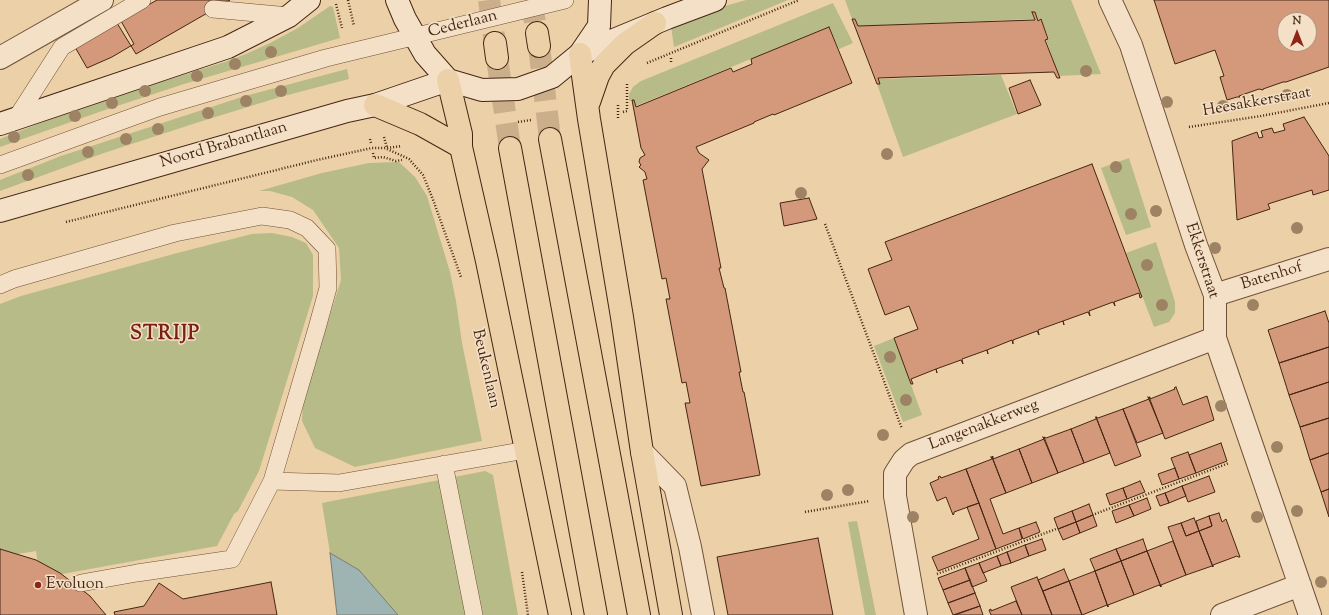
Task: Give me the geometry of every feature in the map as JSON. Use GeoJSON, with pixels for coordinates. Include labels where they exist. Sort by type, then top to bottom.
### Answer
{"type":"FeatureCollection","features":[{"type":"Feature","properties":{"kind":"main road"},"geometry":{"type":"LineString","coordinates":[[588,107],[598,76],[604,64],[625,44],[655,23]]}},
{"type":"Feature","properties":{"kind":"main road"},"geometry":{"type":"LineString","coordinates":[[580,54],[642,452],[671,615]]}},
{"type":"Feature","properties":{"kind":"main road"},"geometry":{"type":"LineString","coordinates":[[448,80],[461,134],[461,147],[487,261],[560,615]]}},
{"type":"Feature","properties":{"kind":"main road"},"geometry":{"type":"LineString","coordinates":[[375,105],[420,124],[461,147]]}},
{"type":"Feature","properties":{"kind":"main road"},"geometry":{"type":"LineString","coordinates":[[550,139],[639,615]]}},
{"type":"Feature","properties":{"kind":"main road"},"geometry":{"type":"LineString","coordinates":[[510,148],[596,615]]}},
{"type":"Feature","properties":{"kind":"street"},"geometry":{"type":"LineString","coordinates":[[0,58],[102,0]]}},
{"type":"Feature","properties":{"kind":"street"},"geometry":{"type":"LineString","coordinates":[[9,121],[228,47],[289,16],[309,0]]}},
{"type":"Feature","properties":{"kind":"street"},"geometry":{"type":"LineString","coordinates":[[398,0],[405,19],[425,54],[448,80],[482,90],[518,89],[552,77],[580,54],[599,26],[600,0]]}},
{"type":"Feature","properties":{"kind":"street"},"geometry":{"type":"LineString","coordinates":[[580,54],[715,0]]}},
{"type":"Feature","properties":{"kind":"street","name":"Ekkerstraat"},"geometry":{"type":"LineString","coordinates":[[1110,0],[1133,52],[1196,246],[1215,295],[1215,338],[1310,615]]}},
{"type":"Feature","properties":{"kind":"street","name":"Noord Brabantlaan"},"geometry":{"type":"LineString","coordinates":[[0,211],[340,113],[375,105],[448,80]]}},
{"type":"Feature","properties":{"kind":"street","name":"Batenhof"},"geometry":{"type":"LineString","coordinates":[[1215,295],[1329,259]]}},
{"type":"Feature","properties":{"kind":"street","name":"Langenakkerweg"},"geometry":{"type":"LineString","coordinates":[[916,615],[895,496],[895,474],[904,460],[911,454],[1215,338]]}},
{"type":"Feature","properties":{"kind":"street"},"geometry":{"type":"LineString","coordinates":[[642,452],[675,486],[690,546],[703,615]]}},
{"type":"Feature","properties":{"kind":"street"},"geometry":{"type":"LineString","coordinates":[[1222,615],[1300,585]]}},
{"type":"Feature","properties":{"kind":"lane"},"geometry":{"type":"LineString","coordinates":[[9,121],[62,47],[142,0]]}},
{"type":"Feature","properties":{"kind":"lane","name":"Cederlaan"},"geometry":{"type":"LineString","coordinates":[[0,165],[160,107],[326,58],[566,0]]}},
{"type":"Feature","properties":{"kind":"lane"},"geometry":{"type":"LineString","coordinates":[[213,9],[289,16]]}},
{"type":"Feature","properties":{"kind":"lane"},"geometry":{"type":"LineString","coordinates":[[0,285],[14,279],[175,233],[262,216],[290,220],[307,228],[327,250],[328,288],[318,328],[272,481],[232,559],[81,583]]}},
{"type":"Feature","properties":{"kind":"lane"},"geometry":{"type":"LineString","coordinates":[[272,481],[339,483],[526,450]]}},
{"type":"Feature","properties":{"kind":"lane"},"geometry":{"type":"LineString","coordinates":[[444,464],[474,615]]}},
{"type":"Feature","properties":{"kind":"path"},"geometry":{"type":"LineString","coordinates":[[658,58],[799,0]]}},
{"type":"Feature","properties":{"kind":"path"},"geometry":{"type":"LineString","coordinates":[[335,2],[342,30]]}},
{"type":"Feature","properties":{"kind":"path"},"geometry":{"type":"LineString","coordinates":[[671,58],[672,63]]}},
{"type":"Feature","properties":{"kind":"path"},"geometry":{"type":"LineString","coordinates":[[623,112],[627,111],[627,82]]}},
{"type":"Feature","properties":{"kind":"path","name":"Heesakkerstraat"},"geometry":{"type":"LineString","coordinates":[[1189,127],[1261,116],[1329,102]]}},
{"type":"Feature","properties":{"kind":"path"},"geometry":{"type":"LineString","coordinates":[[370,139],[371,143]]}},
{"type":"Feature","properties":{"kind":"path","name":"Noord Brabantlaan"},"geometry":{"type":"LineString","coordinates":[[61,224],[317,160],[372,148],[387,148],[409,158],[423,175],[463,282]]}},
{"type":"Feature","properties":{"kind":"path"},"geometry":{"type":"LineString","coordinates":[[373,154],[374,158],[383,157],[396,161],[402,160]]}},
{"type":"Feature","properties":{"kind":"path"},"geometry":{"type":"LineString","coordinates":[[825,224],[903,434]]}},
{"type":"Feature","properties":{"kind":"path"},"geometry":{"type":"LineString","coordinates":[[1095,514],[1235,461]]}},
{"type":"Feature","properties":{"kind":"path"},"geometry":{"type":"LineString","coordinates":[[805,512],[895,496]]}},
{"type":"Feature","properties":{"kind":"path"},"geometry":{"type":"LineString","coordinates":[[932,576],[1056,530]]}},
{"type":"Feature","properties":{"kind":"path"},"geometry":{"type":"LineString","coordinates":[[521,569],[528,615]]}},
{"type":"Feature","properties":{"kind":"green space"},"geometry":{"type":"Polygon","coordinates":[[[746,0],[788,0],[674,47],[671,26],[715,9],[746,0]]]}},
{"type":"Feature","properties":{"kind":"green space"},"geometry":{"type":"Polygon","coordinates":[[[845,0],[1071,0],[1101,74],[1059,76],[1046,40],[1049,39],[1041,20],[1038,20],[1035,12],[1032,12],[1034,19],[858,26],[855,19],[852,19],[845,0]]]}},
{"type":"Feature","properties":{"kind":"green space"},"geometry":{"type":"Polygon","coordinates":[[[833,3],[853,43],[839,49],[829,27],[636,106],[634,100],[629,101],[629,94],[633,87],[641,81],[833,3]]]}},
{"type":"Feature","properties":{"kind":"green space"},"geometry":{"type":"Polygon","coordinates":[[[330,6],[333,7],[340,38],[184,84],[0,147],[0,139],[63,114],[246,54],[298,28],[330,6]]]}},
{"type":"Feature","properties":{"kind":"green space"},"geometry":{"type":"Polygon","coordinates":[[[347,69],[349,79],[280,97],[196,123],[104,153],[0,191],[0,180],[61,156],[245,96],[347,69]]]}},
{"type":"Feature","properties":{"kind":"green space"},"geometry":{"type":"Polygon","coordinates":[[[1001,75],[1017,114],[903,157],[877,84],[880,84],[878,79],[1001,75]]]}},
{"type":"Feature","properties":{"kind":"green space"},"geometry":{"type":"Polygon","coordinates":[[[1129,158],[1151,227],[1126,235],[1101,168],[1129,158]]]}},
{"type":"Feature","properties":{"kind":"green space"},"geometry":{"type":"Polygon","coordinates":[[[399,162],[415,177],[427,196],[450,272],[462,343],[482,441],[355,467],[315,448],[302,421],[303,402],[341,280],[339,248],[313,210],[292,197],[270,191],[259,191],[322,173],[369,163],[399,162]]]}},
{"type":"Feature","properties":{"kind":"green space"},"geometry":{"type":"Polygon","coordinates":[[[272,233],[292,237],[306,243],[313,255],[313,296],[259,471],[238,511],[234,514],[217,546],[40,578],[36,551],[0,557],[0,304],[21,296],[181,252],[252,234],[272,233]]]}},
{"type":"Feature","properties":{"kind":"green space"},"geometry":{"type":"Polygon","coordinates":[[[1156,242],[1175,302],[1175,313],[1169,322],[1154,327],[1126,253],[1156,242]]]}},
{"type":"Feature","properties":{"kind":"green space"},"geometry":{"type":"Polygon","coordinates":[[[894,338],[922,415],[903,422],[874,346],[894,338]]]}},
{"type":"Feature","properties":{"kind":"green space"},"geometry":{"type":"Polygon","coordinates":[[[485,471],[493,475],[518,615],[398,615],[359,570],[330,553],[322,503],[485,471]]]}},
{"type":"Feature","properties":{"kind":"green space"},"geometry":{"type":"Polygon","coordinates":[[[857,521],[876,615],[865,615],[848,522],[857,521]]]}},
{"type":"Feature","properties":{"kind":"water"},"geometry":{"type":"Polygon","coordinates":[[[330,553],[359,570],[398,615],[337,615],[330,553]]]}},
{"type":"Feature","properties":{"kind":"building"},"geometry":{"type":"Polygon","coordinates":[[[157,0],[230,0],[136,54],[117,23],[157,0]]]}},
{"type":"Feature","properties":{"kind":"building"},"geometry":{"type":"Polygon","coordinates":[[[1154,0],[1329,0],[1329,67],[1263,90],[1259,89],[1239,96],[1240,97],[1227,100],[1220,77],[1224,76],[1215,50],[1175,64],[1154,0]]]}},
{"type":"Feature","properties":{"kind":"building"},"geometry":{"type":"Polygon","coordinates":[[[1032,12],[1035,12],[1038,21],[1041,19],[1048,39],[1045,40],[1060,78],[1057,78],[1054,72],[878,78],[880,84],[877,84],[852,19],[855,19],[858,26],[1035,20],[1032,12]]]}},
{"type":"Feature","properties":{"kind":"building"},"geometry":{"type":"Polygon","coordinates":[[[121,21],[134,44],[112,57],[87,68],[75,47],[121,21]]]}},
{"type":"Feature","properties":{"kind":"building"},"geometry":{"type":"Polygon","coordinates":[[[829,27],[852,83],[774,115],[773,114],[696,147],[699,153],[709,160],[702,169],[721,268],[719,268],[725,288],[741,372],[739,372],[760,475],[701,486],[685,403],[690,403],[686,382],[682,383],[666,299],[670,299],[666,278],[662,279],[643,180],[647,179],[645,172],[639,167],[641,165],[639,162],[640,158],[645,155],[641,148],[632,100],[634,100],[636,107],[731,68],[733,72],[752,64],[751,59],[829,27]]]}},
{"type":"Feature","properties":{"kind":"building"},"geometry":{"type":"Polygon","coordinates":[[[1030,80],[1041,105],[1018,114],[1009,88],[1030,80]]]}},
{"type":"Feature","properties":{"kind":"building"},"geometry":{"type":"Polygon","coordinates":[[[1304,117],[1329,156],[1329,190],[1313,195],[1312,190],[1268,204],[1270,209],[1237,220],[1232,141],[1257,132],[1259,138],[1263,137],[1261,131],[1272,128],[1274,133],[1285,130],[1283,124],[1304,117]]]}},
{"type":"Feature","properties":{"kind":"building"},"geometry":{"type":"Polygon","coordinates":[[[1092,164],[1142,297],[1140,298],[1139,293],[1114,302],[1115,306],[1113,302],[1089,311],[1090,316],[1088,312],[1038,330],[1039,335],[1037,331],[1013,340],[1013,344],[1012,340],[962,359],[963,364],[961,360],[911,379],[913,384],[911,384],[894,338],[918,329],[909,306],[885,315],[868,269],[892,260],[885,242],[1092,164]]]}},
{"type":"Feature","properties":{"kind":"building"},"geometry":{"type":"Polygon","coordinates":[[[809,198],[817,219],[784,226],[780,203],[809,198]]]}},
{"type":"Feature","properties":{"kind":"building"},"geometry":{"type":"Polygon","coordinates":[[[1325,311],[1329,323],[1329,347],[1279,363],[1268,330],[1325,311]]]}},
{"type":"Feature","properties":{"kind":"building"},"geometry":{"type":"Polygon","coordinates":[[[1329,347],[1329,382],[1289,395],[1279,363],[1329,347]]]}},
{"type":"Feature","properties":{"kind":"building"},"geometry":{"type":"Polygon","coordinates":[[[1329,382],[1329,418],[1300,427],[1289,395],[1329,382]]]}},
{"type":"Feature","properties":{"kind":"building"},"geometry":{"type":"Polygon","coordinates":[[[1176,387],[1183,405],[1207,396],[1214,420],[1165,439],[1149,397],[1150,399],[1175,389],[1174,388],[1176,387]]]}},
{"type":"Feature","properties":{"kind":"building"},"geometry":{"type":"Polygon","coordinates":[[[1149,399],[1163,433],[1137,443],[1123,409],[1149,399]]]}},
{"type":"Feature","properties":{"kind":"building"},"geometry":{"type":"Polygon","coordinates":[[[1123,409],[1141,456],[1115,466],[1096,417],[1098,418],[1123,409]]]}},
{"type":"Feature","properties":{"kind":"building"},"geometry":{"type":"Polygon","coordinates":[[[1096,417],[1110,453],[1084,463],[1071,429],[1096,419],[1096,417]]]}},
{"type":"Feature","properties":{"kind":"building"},"geometry":{"type":"Polygon","coordinates":[[[1329,418],[1329,453],[1310,460],[1300,427],[1329,418]]]}},
{"type":"Feature","properties":{"kind":"building"},"geometry":{"type":"Polygon","coordinates":[[[1071,429],[1084,463],[1058,473],[1044,437],[1046,438],[1071,429]]]}},
{"type":"Feature","properties":{"kind":"building"},"geometry":{"type":"Polygon","coordinates":[[[1044,439],[1058,473],[1032,483],[1019,449],[1044,439]]]}},
{"type":"Feature","properties":{"kind":"building"},"geometry":{"type":"Polygon","coordinates":[[[1221,443],[1227,461],[1196,473],[1189,455],[1221,443]]]}},
{"type":"Feature","properties":{"kind":"building"},"geometry":{"type":"Polygon","coordinates":[[[1019,449],[1032,483],[1006,493],[992,457],[993,456],[993,459],[1019,449]]]}},
{"type":"Feature","properties":{"kind":"building"},"geometry":{"type":"Polygon","coordinates":[[[1188,452],[1196,473],[1179,479],[1171,458],[1188,452]]]}},
{"type":"Feature","properties":{"kind":"building"},"geometry":{"type":"Polygon","coordinates":[[[1329,453],[1329,489],[1321,492],[1310,460],[1329,453]]]}},
{"type":"Feature","properties":{"kind":"building"},"geometry":{"type":"Polygon","coordinates":[[[992,457],[1006,493],[990,499],[1003,534],[1019,528],[1022,539],[996,549],[966,469],[992,459],[992,457]]]}},
{"type":"Feature","properties":{"kind":"building"},"geometry":{"type":"Polygon","coordinates":[[[1175,468],[1179,479],[1162,485],[1158,474],[1175,468]]]}},
{"type":"Feature","properties":{"kind":"building"},"geometry":{"type":"Polygon","coordinates":[[[966,469],[979,503],[954,512],[953,515],[946,497],[937,501],[930,483],[939,479],[938,477],[940,476],[941,478],[966,469]]]}},
{"type":"Feature","properties":{"kind":"building"},"geometry":{"type":"Polygon","coordinates":[[[1209,476],[1215,492],[1188,502],[1182,486],[1209,476]]]}},
{"type":"Feature","properties":{"kind":"building"},"geometry":{"type":"Polygon","coordinates":[[[1140,481],[1145,492],[1127,499],[1123,488],[1140,481]]]}},
{"type":"Feature","properties":{"kind":"building"},"geometry":{"type":"Polygon","coordinates":[[[1182,486],[1186,496],[1169,503],[1165,493],[1182,486]]]}},
{"type":"Feature","properties":{"kind":"building"},"geometry":{"type":"Polygon","coordinates":[[[1123,488],[1127,499],[1110,505],[1106,494],[1123,488]]]}},
{"type":"Feature","properties":{"kind":"building"},"geometry":{"type":"Polygon","coordinates":[[[1329,489],[1329,517],[1321,492],[1329,489]]]}},
{"type":"Feature","properties":{"kind":"building"},"geometry":{"type":"Polygon","coordinates":[[[1165,493],[1169,503],[1160,506],[1156,496],[1165,493]]]}},
{"type":"Feature","properties":{"kind":"building"},"geometry":{"type":"Polygon","coordinates":[[[1147,498],[1151,509],[1134,516],[1129,505],[1147,498]]]}},
{"type":"Feature","properties":{"kind":"building"},"geometry":{"type":"Polygon","coordinates":[[[979,503],[996,549],[938,571],[932,557],[979,539],[967,507],[979,503]]]}},
{"type":"Feature","properties":{"kind":"building"},"geometry":{"type":"Polygon","coordinates":[[[1089,504],[1093,515],[1076,522],[1072,511],[1089,504]]]}},
{"type":"Feature","properties":{"kind":"building"},"geometry":{"type":"Polygon","coordinates":[[[1129,505],[1134,516],[1116,523],[1112,511],[1129,505]]]}},
{"type":"Feature","properties":{"kind":"building"},"geometry":{"type":"Polygon","coordinates":[[[1072,511],[1076,522],[1058,529],[1054,518],[1072,511]]]}},
{"type":"Feature","properties":{"kind":"building"},"geometry":{"type":"Polygon","coordinates":[[[1219,513],[1222,522],[1226,519],[1240,557],[1237,556],[1213,565],[1213,567],[1199,531],[1212,526],[1209,516],[1219,513]]]}},
{"type":"Feature","properties":{"kind":"building"},"geometry":{"type":"Polygon","coordinates":[[[1093,515],[1097,526],[1080,533],[1076,522],[1093,515]]]}},
{"type":"Feature","properties":{"kind":"building"},"geometry":{"type":"Polygon","coordinates":[[[1209,516],[1212,526],[1199,531],[1196,521],[1209,516]]]}},
{"type":"Feature","properties":{"kind":"building"},"geometry":{"type":"Polygon","coordinates":[[[1194,518],[1199,531],[1186,536],[1181,523],[1194,518]]]}},
{"type":"Feature","properties":{"kind":"building"},"geometry":{"type":"Polygon","coordinates":[[[1036,522],[1040,532],[1023,539],[1019,528],[1036,522]]]}},
{"type":"Feature","properties":{"kind":"building"},"geometry":{"type":"Polygon","coordinates":[[[1076,522],[1080,533],[1063,540],[1058,529],[1076,522]]]}},
{"type":"Feature","properties":{"kind":"building"},"geometry":{"type":"Polygon","coordinates":[[[1181,523],[1186,536],[1199,531],[1213,567],[1212,566],[1186,575],[1168,527],[1181,523]]]}},
{"type":"Feature","properties":{"kind":"building"},"geometry":{"type":"Polygon","coordinates":[[[818,538],[833,615],[728,615],[717,557],[818,538]]]}},
{"type":"Feature","properties":{"kind":"building"},"geometry":{"type":"Polygon","coordinates":[[[1042,539],[1046,550],[1029,556],[1025,545],[1042,539]]]}},
{"type":"Feature","properties":{"kind":"building"},"geometry":{"type":"Polygon","coordinates":[[[1143,539],[1147,551],[1121,561],[1116,549],[1143,539]]]}},
{"type":"Feature","properties":{"kind":"building"},"geometry":{"type":"Polygon","coordinates":[[[1173,541],[1186,575],[1161,585],[1161,587],[1147,551],[1173,541]]]}},
{"type":"Feature","properties":{"kind":"building"},"geometry":{"type":"Polygon","coordinates":[[[1025,545],[1029,556],[1011,563],[1007,552],[1025,545]]]}},
{"type":"Feature","properties":{"kind":"building","name":"Evoluon"},"geometry":{"type":"Polygon","coordinates":[[[0,549],[36,560],[60,573],[90,596],[106,615],[0,615],[0,549]]]}},
{"type":"Feature","properties":{"kind":"building"},"geometry":{"type":"Polygon","coordinates":[[[1116,549],[1121,561],[1095,571],[1090,559],[1116,549]]]}},
{"type":"Feature","properties":{"kind":"building"},"geometry":{"type":"Polygon","coordinates":[[[1147,551],[1161,587],[1159,585],[1134,595],[1121,561],[1147,551]]]}},
{"type":"Feature","properties":{"kind":"building"},"geometry":{"type":"Polygon","coordinates":[[[1007,552],[1011,563],[1001,566],[997,556],[1007,552]]]}},
{"type":"Feature","properties":{"kind":"building"},"geometry":{"type":"Polygon","coordinates":[[[997,556],[1001,566],[983,573],[979,563],[997,556]]]}},
{"type":"Feature","properties":{"kind":"building"},"geometry":{"type":"Polygon","coordinates":[[[1121,561],[1134,595],[1108,605],[1108,607],[1095,571],[1121,561]]]}},
{"type":"Feature","properties":{"kind":"building"},"geometry":{"type":"Polygon","coordinates":[[[979,563],[987,581],[972,587],[965,568],[979,563]]]}},
{"type":"Feature","properties":{"kind":"building"},"geometry":{"type":"Polygon","coordinates":[[[965,568],[970,580],[943,590],[938,578],[965,568]]]}},
{"type":"Feature","properties":{"kind":"building"},"geometry":{"type":"Polygon","coordinates":[[[1064,569],[1069,581],[1043,591],[1038,580],[1064,569]]]}},
{"type":"Feature","properties":{"kind":"building"},"geometry":{"type":"Polygon","coordinates":[[[1095,571],[1108,607],[1107,605],[1082,615],[1069,581],[1095,571]]]}},
{"type":"Feature","properties":{"kind":"building"},"geometry":{"type":"Polygon","coordinates":[[[1037,577],[1052,615],[1022,615],[1011,587],[1037,577]]]}},
{"type":"Feature","properties":{"kind":"building"},"geometry":{"type":"Polygon","coordinates":[[[970,580],[975,593],[948,603],[943,590],[970,580]]]}},
{"type":"Feature","properties":{"kind":"building"},"geometry":{"type":"Polygon","coordinates":[[[1069,581],[1082,615],[1052,615],[1043,591],[1069,581]]]}},
{"type":"Feature","properties":{"kind":"building"},"geometry":{"type":"Polygon","coordinates":[[[271,582],[277,615],[115,615],[114,612],[144,606],[159,583],[183,599],[271,582]]]}},
{"type":"Feature","properties":{"kind":"building"},"geometry":{"type":"Polygon","coordinates":[[[975,593],[980,606],[953,615],[948,603],[975,593]]]}},
{"type":"Feature","properties":{"kind":"building"},"geometry":{"type":"Polygon","coordinates":[[[1016,601],[1022,615],[991,615],[989,610],[991,609],[991,611],[1016,601]]]}},
{"type":"Feature","properties":{"kind":"building"},"geometry":{"type":"Polygon","coordinates":[[[980,606],[983,615],[955,615],[980,606]]]}},
{"type":"Feature","properties":{"kind":"tunnel"},"geometry":{"type":"LineString","coordinates":[[489,0],[495,43]]}},
{"type":"Feature","properties":{"kind":"tunnel"},"geometry":{"type":"LineString","coordinates":[[531,0],[537,33]]}},
{"type":"Feature","properties":{"kind":"tunnel"},"geometry":{"type":"LineString","coordinates":[[539,46],[550,139]]}},
{"type":"Feature","properties":{"kind":"tunnel"},"geometry":{"type":"LineString","coordinates":[[497,58],[510,148]]}},
{"type":"Feature","properties":{"kind":"place","name":"Evoluon"},"geometry":{"type":"Point","coordinates":[38,585]}},
{"type":"Feature","properties":{"kind":"district","name":"STRIJP"},"geometry":{"type":"Point","coordinates":[165,336]}}]}
